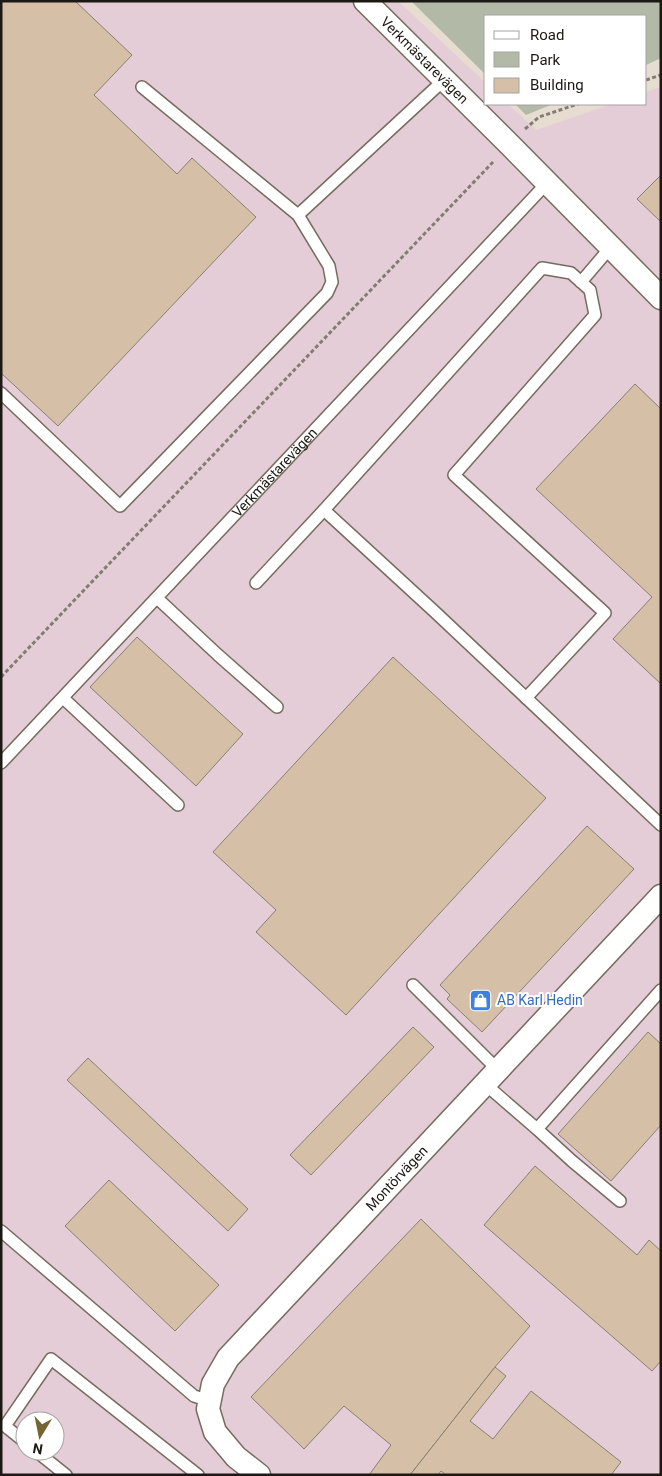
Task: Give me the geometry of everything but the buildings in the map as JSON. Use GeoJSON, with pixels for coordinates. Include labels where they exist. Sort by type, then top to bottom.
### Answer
{"type":"FeatureCollection","features":[{"type":"Feature","properties":{"kind":"street","name":"Verkmästarevägen"},"geometry":{"type":"LineString","coordinates":[[365,1],[661,298]]}},
{"type":"Feature","properties":{"kind":"street","name":"Montörvägen"},"geometry":{"type":"LineString","coordinates":[[259,1475],[236,1457],[215,1432],[208,1409],[213,1384],[228,1358],[492,1077],[657,907]]}},
{"type":"Feature","properties":{"kind":"lane"},"geometry":{"type":"LineString","coordinates":[[298,216],[444,80]]}},
{"type":"Feature","properties":{"kind":"lane"},"geometry":{"type":"LineString","coordinates":[[1,393],[120,506],[327,292],[332,282],[329,266],[298,216],[142,87]]}},
{"type":"Feature","properties":{"kind":"lane","name":"Verkmästarevägen"},"geometry":{"type":"LineString","coordinates":[[1,763],[547,183]]}},
{"type":"Feature","properties":{"kind":"lane"},"geometry":{"type":"LineString","coordinates":[[581,282],[610,248]]}},
{"type":"Feature","properties":{"kind":"lane"},"geometry":{"type":"LineString","coordinates":[[256,583],[542,268],[571,273],[590,290],[595,315],[454,475],[605,613],[526,698]]}},
{"type":"Feature","properties":{"kind":"lane"},"geometry":{"type":"LineString","coordinates":[[324,510],[661,825]]}},
{"type":"Feature","properties":{"kind":"lane"},"geometry":{"type":"LineString","coordinates":[[157,598],[277,707]]}},
{"type":"Feature","properties":{"kind":"lane"},"geometry":{"type":"LineString","coordinates":[[63,698],[178,805]]}},
{"type":"Feature","properties":{"kind":"lane"},"geometry":{"type":"LineString","coordinates":[[413,986],[537,1129],[620,1201]]}},
{"type":"Feature","properties":{"kind":"lane"},"geometry":{"type":"LineString","coordinates":[[537,1129],[661,990]]}},
{"type":"Feature","properties":{"kind":"lane"},"geometry":{"type":"LineString","coordinates":[[1,1231],[194,1396],[210,1401]]}},
{"type":"Feature","properties":{"kind":"lane"},"geometry":{"type":"LineString","coordinates":[[15,1411],[51,1359],[198,1475]]}},
{"type":"Feature","properties":{"kind":"lane"},"geometry":{"type":"LineString","coordinates":[[15,1411],[5,1426],[15,1434]]}},
{"type":"Feature","properties":{"kind":"lane"},"geometry":{"type":"LineString","coordinates":[[48,1461],[66,1475]]}},
{"type":"Feature","properties":{"kind":"path"},"geometry":{"type":"LineString","coordinates":[[647,80],[661,75]]}},
{"type":"Feature","properties":{"kind":"path"},"geometry":{"type":"LineString","coordinates":[[1,677],[523,130],[539,117],[575,105]]}},
{"type":"Feature","properties":{"kind":"shaded area"},"geometry":{"type":"Polygon","coordinates":[[[1,1],[398,1],[484,81],[484,105],[509,105],[536,130],[609,105],[647,105],[647,92],[661,87],[661,1475],[1,1475],[1,1]]]}},
{"type":"Feature","properties":{"kind":"green space"},"geometry":{"type":"Polygon","coordinates":[[[411,1],[661,1],[661,58],[647,65],[647,15],[484,15],[484,73],[411,1]]]}},
{"type":"Feature","properties":{"kind":"green space"},"geometry":{"type":"Polygon","coordinates":[[[516,105],[551,105],[526,115],[516,105]]]}},
{"type":"Feature","properties":{"kind":"place","name":"AB Karl Hedin"},"geometry":{"type":"Point","coordinates":[481,1000]}}]}
